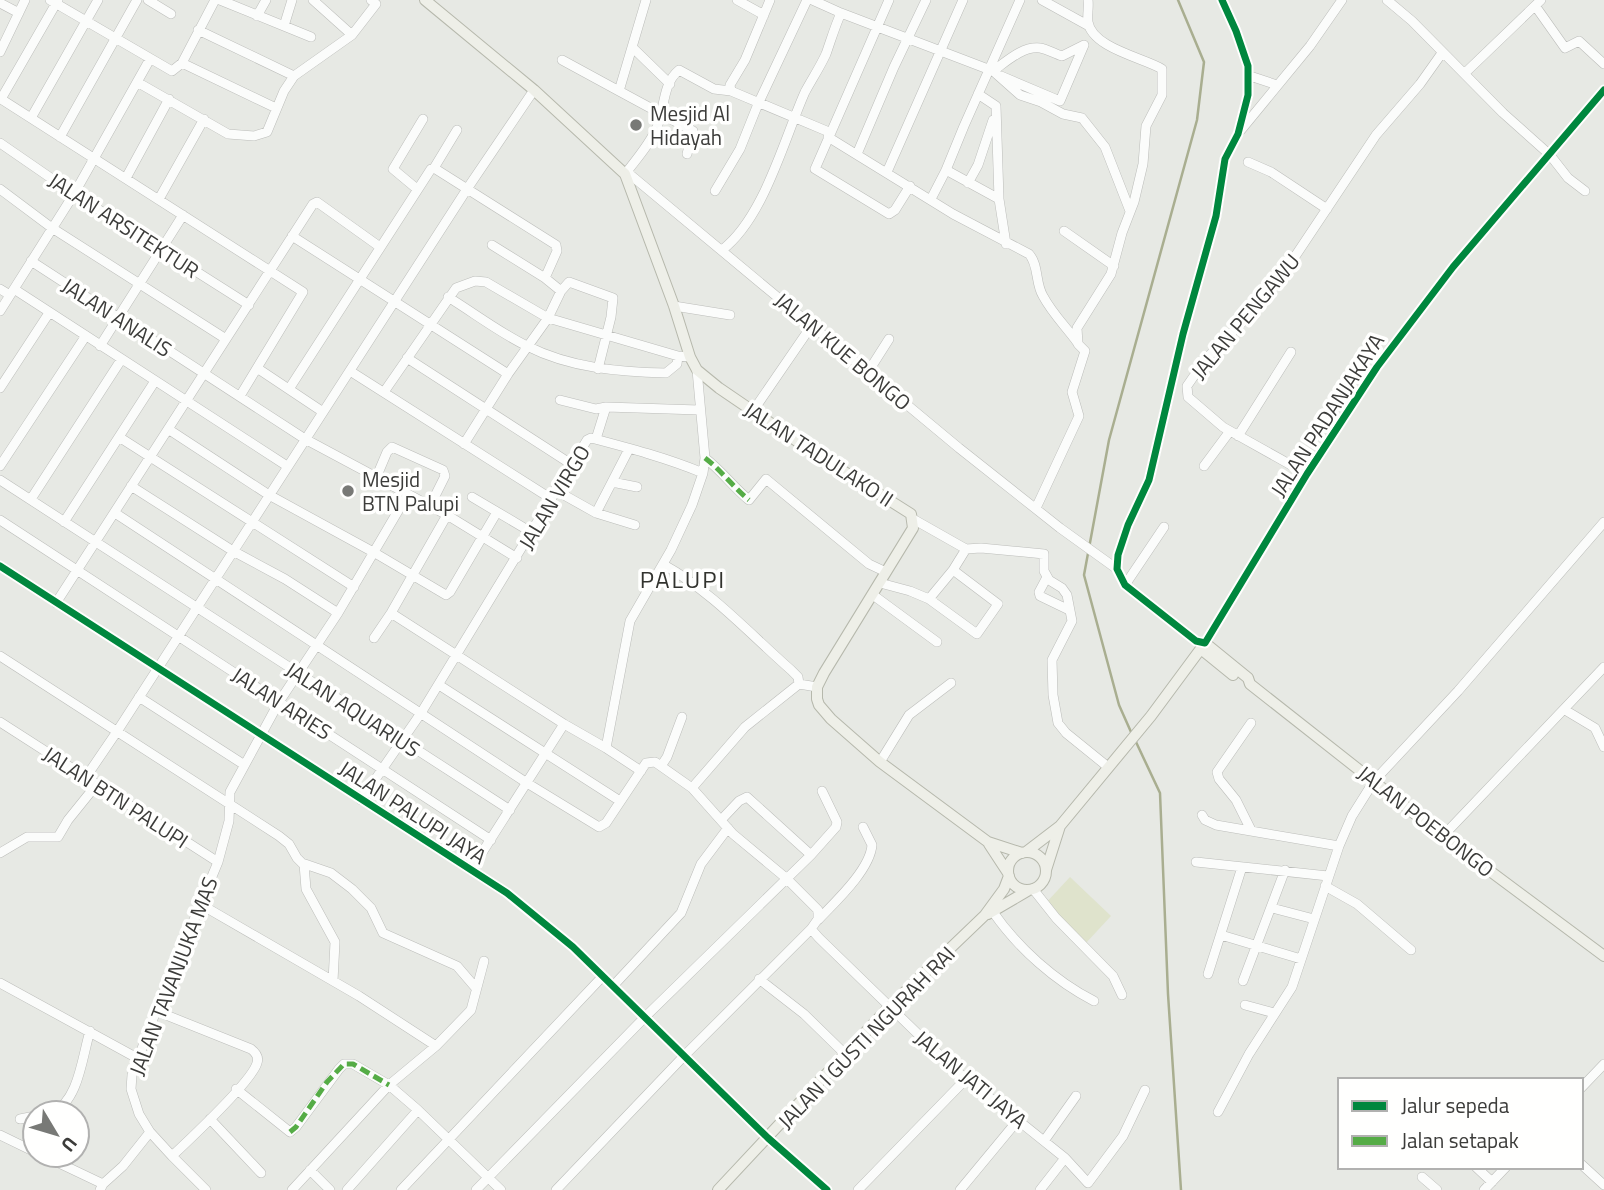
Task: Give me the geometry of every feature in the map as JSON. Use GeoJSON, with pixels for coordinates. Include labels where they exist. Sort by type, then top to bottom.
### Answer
{"type":"FeatureCollection","features":[{"type":"Feature","properties":{"kind":"main road"},"geometry":{"type":"LineString","coordinates":[[425,0],[534,90],[626,173]]}},
{"type":"Feature","properties":{"kind":"main road","name":"JALAN TADULAKO II"},"geometry":{"type":"LineString","coordinates":[[626,173],[674,306],[684,356],[697,370],[753,411],[907,510],[913,519],[913,528],[817,687]]}},
{"type":"Feature","properties":{"kind":"main road"},"geometry":{"type":"LineString","coordinates":[[1009,874],[1013,858],[1060,827],[1151,716],[1200,644]]}},
{"type":"Feature","properties":{"kind":"main road","name":"JALAN POEBONGO"},"geometry":{"type":"LineString","coordinates":[[1200,644],[1248,678],[1250,684],[1443,836],[1604,956]]}},
{"type":"Feature","properties":{"kind":"main road"},"geometry":{"type":"LineString","coordinates":[[817,687],[817,699],[823,712],[880,762],[988,842],[1038,855],[1046,870]]}},
{"type":"Feature","properties":{"kind":"main road"},"geometry":{"type":"LineString","coordinates":[[988,842],[1014,885],[1031,890],[1043,881],[1060,827]]}},
{"type":"Feature","properties":{"kind":"main road","name":"JALAN I GUSTI NGURAH RAI"},"geometry":{"type":"LineString","coordinates":[[989,914],[1004,889],[1009,874]]}},
{"type":"Feature","properties":{"kind":"main road","name":"JALAN I GUSTI NGURAH RAI"},"geometry":{"type":"LineString","coordinates":[[719,1190],[889,1007],[989,914],[1031,890]]}},
{"type":"Feature","properties":{"kind":"street"},"geometry":{"type":"LineString","coordinates":[[0,52],[26,0]]}},
{"type":"Feature","properties":{"kind":"street"},"geometry":{"type":"LineString","coordinates":[[31,118],[97,0]]}},
{"type":"Feature","properties":{"kind":"street"},"geometry":{"type":"LineString","coordinates":[[60,137],[137,0]]}},
{"type":"Feature","properties":{"kind":"street"},"geometry":{"type":"LineString","coordinates":[[148,0],[171,14]]}},
{"type":"Feature","properties":{"kind":"street"},"geometry":{"type":"LineString","coordinates":[[215,0],[182,63],[172,71],[55,1],[1,100],[302,290],[303,294],[240,396],[305,439],[447,515],[517,558]]}},
{"type":"Feature","properties":{"kind":"street"},"geometry":{"type":"LineString","coordinates":[[220,0],[310,37]]}},
{"type":"Feature","properties":{"kind":"street"},"geometry":{"type":"LineString","coordinates":[[257,16],[266,0]]}},
{"type":"Feature","properties":{"kind":"street"},"geometry":{"type":"LineString","coordinates":[[284,26],[292,0]]}},
{"type":"Feature","properties":{"kind":"street"},"geometry":{"type":"LineString","coordinates":[[313,0],[352,36]]}},
{"type":"Feature","properties":{"kind":"street"},"geometry":{"type":"LineString","coordinates":[[619,91],[646,0]]}},
{"type":"Feature","properties":{"kind":"street"},"geometry":{"type":"LineString","coordinates":[[737,0],[764,15]]}},
{"type":"Feature","properties":{"kind":"street"},"geometry":{"type":"LineString","coordinates":[[731,91],[730,85],[745,60],[770,0]]}},
{"type":"Feature","properties":{"kind":"street"},"geometry":{"type":"LineString","coordinates":[[715,191],[740,149],[758,104],[810,0],[994,72],[1053,99],[1061,100],[1084,45],[1062,56],[1036,48],[1017,54],[994,72],[978,94],[931,199]]}},
{"type":"Feature","properties":{"kind":"street"},"geometry":{"type":"LineString","coordinates":[[890,0],[815,169],[889,214],[895,210],[910,187]]}},
{"type":"Feature","properties":{"kind":"street"},"geometry":{"type":"LineString","coordinates":[[858,154],[926,0]]}},
{"type":"Feature","properties":{"kind":"street"},"geometry":{"type":"LineString","coordinates":[[887,172],[963,0]]}},
{"type":"Feature","properties":{"kind":"street"},"geometry":{"type":"LineString","coordinates":[[994,72],[1020,0]]}},
{"type":"Feature","properties":{"kind":"street"},"geometry":{"type":"LineString","coordinates":[[1042,0],[1089,26],[1109,46],[1162,70],[1162,95],[1146,126],[1143,164],[1114,266],[1094,302],[1080,320],[1076,333],[1078,344]]}},
{"type":"Feature","properties":{"kind":"street"},"geometry":{"type":"LineString","coordinates":[[1088,0],[1089,26]]}},
{"type":"Feature","properties":{"kind":"street"},"geometry":{"type":"LineString","coordinates":[[1222,0],[1244,51],[1250,76],[1238,134]]}},
{"type":"Feature","properties":{"kind":"street"},"geometry":{"type":"LineString","coordinates":[[1387,0],[1550,155],[1568,178],[1585,191]]}},
{"type":"Feature","properties":{"kind":"street"},"geometry":{"type":"LineString","coordinates":[[1200,644],[1125,585],[1117,569],[1118,555],[1128,525],[1149,480],[1216,216],[1225,159],[1238,134],[1310,46],[1341,1]]}},
{"type":"Feature","properties":{"kind":"street"},"geometry":{"type":"LineString","coordinates":[[137,82],[228,134],[254,136],[267,132],[276,108],[294,76],[352,36],[374,2]]}},
{"type":"Feature","properties":{"kind":"street"},"geometry":{"type":"LineString","coordinates":[[0,3],[19,13]]}},
{"type":"Feature","properties":{"kind":"street"},"geometry":{"type":"LineString","coordinates":[[1465,73],[1539,3],[1565,48],[1579,41],[1604,64]]}},
{"type":"Feature","properties":{"kind":"street"},"geometry":{"type":"LineString","coordinates":[[722,250],[736,237],[757,205],[805,93],[825,55],[841,13]]}},
{"type":"Feature","properties":{"kind":"street"},"geometry":{"type":"LineString","coordinates":[[198,30],[294,76]]}},
{"type":"Feature","properties":{"kind":"street"},"geometry":{"type":"LineString","coordinates":[[633,48],[670,84]]}},
{"type":"Feature","properties":{"kind":"street","name":"JALAN PENGAWU"},"geometry":{"type":"LineString","coordinates":[[1307,474],[1234,433],[1187,395],[1186,386],[1288,267],[1376,135],[1420,84],[1442,53]]}},
{"type":"Feature","properties":{"kind":"street"},"geometry":{"type":"LineString","coordinates":[[0,311],[74,194],[150,59]]}},
{"type":"Feature","properties":{"kind":"street"},"geometry":{"type":"LineString","coordinates":[[562,60],[693,131],[687,154]]}},
{"type":"Feature","properties":{"kind":"street"},"geometry":{"type":"LineString","coordinates":[[182,63],[276,108]]}},
{"type":"Feature","properties":{"kind":"street"},"geometry":{"type":"LineString","coordinates":[[626,173],[653,135],[665,92],[675,73],[682,70],[714,89],[731,91],[829,134],[910,187],[1006,244],[1025,252],[1034,261],[1036,280],[1042,296],[1085,351],[1072,392],[1079,416],[1036,508]]}},
{"type":"Feature","properties":{"kind":"street"},"geometry":{"type":"LineString","coordinates":[[994,72],[1020,95],[1063,114],[1077,115],[1088,122],[1105,147],[1130,211]]}},
{"type":"Feature","properties":{"kind":"street"},"geometry":{"type":"LineString","coordinates":[[1250,76],[1277,85]]}},
{"type":"Feature","properties":{"kind":"street"},"geometry":{"type":"LineString","coordinates":[[86,777],[534,90]]}},
{"type":"Feature","properties":{"kind":"street","name":"JALAN PADANJAKAYA"},"geometry":{"type":"LineString","coordinates":[[1200,644],[1377,366],[1453,267],[1603,92]]}},
{"type":"Feature","properties":{"kind":"street"},"geometry":{"type":"LineString","coordinates":[[978,94],[994,104],[999,199],[1006,244]]}},
{"type":"Feature","properties":{"kind":"street"},"geometry":{"type":"LineString","coordinates":[[126,178],[169,99]]}},
{"type":"Feature","properties":{"kind":"street"},"geometry":{"type":"LineString","coordinates":[[968,183],[985,146],[995,112]]}},
{"type":"Feature","properties":{"kind":"street"},"geometry":{"type":"LineString","coordinates":[[159,199],[204,119]]}},
{"type":"Feature","properties":{"kind":"street"},"geometry":{"type":"LineString","coordinates":[[417,189],[393,169],[423,119]]}},
{"type":"Feature","properties":{"kind":"street"},"geometry":{"type":"LineString","coordinates":[[289,389],[457,130]]}},
{"type":"Feature","properties":{"kind":"street","name":"JALAN ARSITEKTUR"},"geometry":{"type":"LineString","coordinates":[[0,143],[161,251],[248,305]]}},
{"type":"Feature","properties":{"kind":"street"},"geometry":{"type":"LineString","coordinates":[[1248,162],[1271,173],[1327,209]]}},
{"type":"Feature","properties":{"kind":"street"},"geometry":{"type":"LineString","coordinates":[[434,169],[556,245],[557,251],[545,278]]}},
{"type":"Feature","properties":{"kind":"street"},"geometry":{"type":"LineString","coordinates":[[946,170],[999,199]]}},
{"type":"Feature","properties":{"kind":"street","name":"JALAN KUE BONGO"},"geometry":{"type":"LineString","coordinates":[[626,173],[1060,528],[1117,569]]}},
{"type":"Feature","properties":{"kind":"street"},"geometry":{"type":"LineString","coordinates":[[0,189],[52,228],[226,339]]}},
{"type":"Feature","properties":{"kind":"street"},"geometry":{"type":"LineString","coordinates":[[56,603],[316,202],[380,247]]}},
{"type":"Feature","properties":{"kind":"street"},"geometry":{"type":"LineString","coordinates":[[100,346],[183,215]]}},
{"type":"Feature","properties":{"kind":"street"},"geometry":{"type":"LineString","coordinates":[[1064,231],[1114,266]]}},
{"type":"Feature","properties":{"kind":"street"},"geometry":{"type":"LineString","coordinates":[[292,236],[508,374]]}},
{"type":"Feature","properties":{"kind":"street"},"geometry":{"type":"LineString","coordinates":[[492,245],[561,291]]}},
{"type":"Feature","properties":{"kind":"street","name":"JALAN ANALIS"},"geometry":{"type":"LineString","coordinates":[[31,261],[240,396]]}},
{"type":"Feature","properties":{"kind":"street"},"geometry":{"type":"LineString","coordinates":[[384,392],[448,297],[456,288],[466,283],[486,282],[548,318],[684,356],[666,373],[598,369],[528,347],[448,297]]}},
{"type":"Feature","properties":{"kind":"street"},"geometry":{"type":"LineString","coordinates":[[464,444],[569,282],[613,298],[598,369]]}},
{"type":"Feature","properties":{"kind":"street"},"geometry":{"type":"LineString","coordinates":[[0,289],[12,292],[49,313],[287,466]]}},
{"type":"Feature","properties":{"kind":"street"},"geometry":{"type":"LineString","coordinates":[[674,306],[730,315]]}},
{"type":"Feature","properties":{"kind":"street"},"geometry":{"type":"LineString","coordinates":[[0,388],[49,313]]}},
{"type":"Feature","properties":{"kind":"street"},"geometry":{"type":"LineString","coordinates":[[753,411],[812,325]]}},
{"type":"Feature","properties":{"kind":"street"},"geometry":{"type":"LineString","coordinates":[[0,466],[85,337]]}},
{"type":"Feature","properties":{"kind":"street"},"geometry":{"type":"LineString","coordinates":[[868,372],[889,340]]}},
{"type":"Feature","properties":{"kind":"street"},"geometry":{"type":"LineString","coordinates":[[1204,466],[1234,433],[1291,352]]}},
{"type":"Feature","properties":{"kind":"street"},"geometry":{"type":"LineString","coordinates":[[407,358],[571,464]]}},
{"type":"Feature","properties":{"kind":"street"},"geometry":{"type":"LineString","coordinates":[[31,499],[121,360]]}},
{"type":"Feature","properties":{"kind":"street"},"geometry":{"type":"LineString","coordinates":[[257,368],[323,412]]}},
{"type":"Feature","properties":{"kind":"street"},"geometry":{"type":"LineString","coordinates":[[606,748],[627,632],[692,505],[703,474],[705,458],[697,370]]}},
{"type":"Feature","properties":{"kind":"street"},"geometry":{"type":"LineString","coordinates":[[350,371],[464,444],[552,494],[635,526]]}},
{"type":"Feature","properties":{"kind":"street"},"geometry":{"type":"LineString","coordinates":[[64,522],[155,381]]}},
{"type":"Feature","properties":{"kind":"street"},"geometry":{"type":"LineString","coordinates":[[1171,386],[1187,395]]}},
{"type":"Feature","properties":{"kind":"street"},"geometry":{"type":"LineString","coordinates":[[560,400],[596,409],[699,410]]}},
{"type":"Feature","properties":{"kind":"street"},"geometry":{"type":"LineString","coordinates":[[596,439],[606,407]]}},
{"type":"Feature","properties":{"kind":"street"},"geometry":{"type":"LineString","coordinates":[[168,429],[269,495],[448,594],[497,512]]}},
{"type":"Feature","properties":{"kind":"street"},"geometry":{"type":"LineString","coordinates":[[118,437],[354,587]]}},
{"type":"Feature","properties":{"kind":"street","name":"JALAN VIRGO"},"geometry":{"type":"LineString","coordinates":[[361,800],[439,685],[587,440],[596,439],[682,464],[703,474]]}},
{"type":"Feature","properties":{"kind":"street"},"geometry":{"type":"LineString","coordinates":[[376,478],[387,452],[393,447],[443,470],[445,477],[430,506]]}},
{"type":"Feature","properties":{"kind":"street"},"geometry":{"type":"LineString","coordinates":[[596,513],[629,449]]}},
{"type":"Feature","properties":{"kind":"street"},"geometry":{"type":"LineString","coordinates":[[705,458],[725,474],[735,489],[749,500],[766,479],[869,564],[886,572]]}},
{"type":"Feature","properties":{"kind":"street","name":"JALAN AQUARIUS"},"geometry":{"type":"LineString","coordinates":[[0,480],[510,810]]}},
{"type":"Feature","properties":{"kind":"street"},"geometry":{"type":"LineString","coordinates":[[612,482],[637,487]]}},
{"type":"Feature","properties":{"kind":"street"},"geometry":{"type":"LineString","coordinates":[[131,486],[233,551],[338,612]]}},
{"type":"Feature","properties":{"kind":"street"},"geometry":{"type":"LineString","coordinates":[[218,862],[229,821],[230,792],[243,764],[279,702],[375,553],[408,494]]}},
{"type":"Feature","properties":{"kind":"street"},"geometry":{"type":"LineString","coordinates":[[472,497],[531,532]]}},
{"type":"Feature","properties":{"kind":"street"},"geometry":{"type":"LineString","coordinates":[[115,513],[214,580],[598,827],[606,823],[650,761],[692,788],[745,727],[799,684],[817,687]]}},
{"type":"Feature","properties":{"kind":"street"},"geometry":{"type":"LineString","coordinates":[[374,638],[447,515]]}},
{"type":"Feature","properties":{"kind":"street"},"geometry":{"type":"LineString","coordinates":[[913,519],[965,549],[1044,554],[1044,571],[1067,595],[1072,621],[1052,660],[1053,695],[1058,723],[1066,733],[1108,767]]}},
{"type":"Feature","properties":{"kind":"street","name":"JALAN ARIES"},"geometry":{"type":"LineString","coordinates":[[0,520],[491,840]]}},
{"type":"Feature","properties":{"kind":"street"},"geometry":{"type":"LineString","coordinates":[[1218,1112],[1274,1013],[1292,987],[1339,846],[1352,816],[1374,780],[1600,534],[1604,522]]}},
{"type":"Feature","properties":{"kind":"street"},"geometry":{"type":"LineString","coordinates":[[1125,585],[1164,527]]}},
{"type":"Feature","properties":{"kind":"street"},"geometry":{"type":"LineString","coordinates":[[929,599],[953,570],[965,549]]}},
{"type":"Feature","properties":{"kind":"street"},"geometry":{"type":"LineString","coordinates":[[663,565],[687,579],[713,600],[791,670],[798,677],[799,684]]}},
{"type":"Feature","properties":{"kind":"street","name":"JALAN PALUPI JAYA"},"geometry":{"type":"LineString","coordinates":[[0,566],[471,870],[540,918],[614,986],[768,1138],[827,1190]]}},
{"type":"Feature","properties":{"kind":"street"},"geometry":{"type":"LineString","coordinates":[[880,583],[929,599],[978,633],[999,604],[953,570]]}},
{"type":"Feature","properties":{"kind":"street"},"geometry":{"type":"LineString","coordinates":[[1047,577],[1040,596],[1069,610]]}},
{"type":"Feature","properties":{"kind":"street"},"geometry":{"type":"LineString","coordinates":[[873,595],[937,642]]}},
{"type":"Feature","properties":{"kind":"street"},"geometry":{"type":"LineString","coordinates":[[391,613],[456,657],[641,771]]}},
{"type":"Feature","properties":{"kind":"street"},"geometry":{"type":"LineString","coordinates":[[0,656],[285,840],[304,864],[331,873],[352,889],[371,908],[383,933],[457,966],[475,987]]}},
{"type":"Feature","properties":{"kind":"street"},"geometry":{"type":"LineString","coordinates":[[1443,836],[1604,667]]}},
{"type":"Feature","properties":{"kind":"street"},"geometry":{"type":"LineString","coordinates":[[880,762],[909,715],[951,683]]}},
{"type":"Feature","properties":{"kind":"street"},"geometry":{"type":"LineString","coordinates":[[439,685],[620,802]]}},
{"type":"Feature","properties":{"kind":"street"},"geometry":{"type":"LineString","coordinates":[[139,696],[243,764]]}},
{"type":"Feature","properties":{"kind":"street"},"geometry":{"type":"LineString","coordinates":[[1564,710],[1595,728],[1604,747]]}},
{"type":"Feature","properties":{"kind":"street"},"geometry":{"type":"LineString","coordinates":[[661,766],[682,717]]}},
{"type":"Feature","properties":{"kind":"street","name":"JALAN BTN PALUPI"},"geometry":{"type":"LineString","coordinates":[[0,722],[218,862]]}},
{"type":"Feature","properties":{"kind":"street"},"geometry":{"type":"LineString","coordinates":[[1251,723],[1217,772],[1219,779],[1236,800],[1251,830]]}},
{"type":"Feature","properties":{"kind":"street"},"geometry":{"type":"LineString","coordinates":[[471,870],[564,724]]}},
{"type":"Feature","properties":{"kind":"street"},"geometry":{"type":"LineString","coordinates":[[0,853],[27,837],[58,837],[97,784]]}},
{"type":"Feature","properties":{"kind":"street","name":"JALAN JATI JAYA"},"geometry":{"type":"LineString","coordinates":[[692,788],[728,828],[786,878],[818,910],[814,925],[889,1007],[954,1069],[1065,1158],[1092,1187]]}},
{"type":"Feature","properties":{"kind":"street"},"geometry":{"type":"LineString","coordinates":[[476,1190],[836,827],[837,822],[822,790]]}},
{"type":"Feature","properties":{"kind":"street"},"geometry":{"type":"LineString","coordinates":[[721,820],[739,801],[747,797],[811,855]]}},
{"type":"Feature","properties":{"kind":"street"},"geometry":{"type":"LineString","coordinates":[[1202,815],[1205,820],[1216,825],[1339,846]]}},
{"type":"Feature","properties":{"kind":"street"},"geometry":{"type":"LineString","coordinates":[[556,1190],[851,884],[868,859],[872,845],[863,827]]}},
{"type":"Feature","properties":{"kind":"street"},"geometry":{"type":"LineString","coordinates":[[614,986],[681,913],[701,864],[728,828]]}},
{"type":"Feature","properties":{"kind":"street","name":"JALAN TAVANJUKA MAS"},"geometry":{"type":"LineString","coordinates":[[206,1190],[150,1132],[139,1114],[131,1089],[137,1058],[218,862]]}},
{"type":"Feature","properties":{"kind":"street"},"geometry":{"type":"LineString","coordinates":[[1196,862],[1328,876]]}},
{"type":"Feature","properties":{"kind":"street"},"geometry":{"type":"LineString","coordinates":[[304,864],[306,889],[335,942],[333,981]]}},
{"type":"Feature","properties":{"kind":"street"},"geometry":{"type":"LineString","coordinates":[[1208,974],[1242,867]]}},
{"type":"Feature","properties":{"kind":"street"},"geometry":{"type":"LineString","coordinates":[[1243,981],[1285,870]]}},
{"type":"Feature","properties":{"kind":"street"},"geometry":{"type":"LineString","coordinates":[[1325,886],[1357,904],[1411,950]]}},
{"type":"Feature","properties":{"kind":"street"},"geometry":{"type":"LineString","coordinates":[[1031,890],[1113,976],[1122,995]]}},
{"type":"Feature","properties":{"kind":"street"},"geometry":{"type":"LineString","coordinates":[[201,904],[333,981],[436,1046]]}},
{"type":"Feature","properties":{"kind":"street"},"geometry":{"type":"LineString","coordinates":[[1272,908],[1314,919]]}},
{"type":"Feature","properties":{"kind":"street"},"geometry":{"type":"LineString","coordinates":[[989,914],[1031,956],[1094,1001]]}},
{"type":"Feature","properties":{"kind":"street"},"geometry":{"type":"LineString","coordinates":[[1222,935],[1301,959]]}},
{"type":"Feature","properties":{"kind":"street"},"geometry":{"type":"LineString","coordinates":[[292,1190],[389,1085],[436,1046],[471,1010],[484,961]]}},
{"type":"Feature","properties":{"kind":"street"},"geometry":{"type":"LineString","coordinates":[[401,1190],[603,976]]}},
{"type":"Feature","properties":{"kind":"street"},"geometry":{"type":"LineString","coordinates":[[759,979],[804,1014],[845,1054]]}},
{"type":"Feature","properties":{"kind":"street"},"geometry":{"type":"LineString","coordinates":[[0,983],[137,1058]]}},
{"type":"Feature","properties":{"kind":"street"},"geometry":{"type":"LineString","coordinates":[[1245,1005],[1274,1013]]}},
{"type":"Feature","properties":{"kind":"street"},"geometry":{"type":"LineString","coordinates":[[156,1010],[254,1051],[257,1063],[210,1119],[172,1156]]}},
{"type":"Feature","properties":{"kind":"street"},"geometry":{"type":"LineString","coordinates":[[70,1099],[90,1031]]}},
{"type":"Feature","properties":{"kind":"street"},"geometry":{"type":"LineString","coordinates":[[236,1089],[290,1132],[327,1082],[344,1064],[353,1064],[389,1085],[501,1190]]}},
{"type":"Feature","properties":{"kind":"street"},"geometry":{"type":"LineString","coordinates":[[1583,1086],[1604,1064]]}},
{"type":"Feature","properties":{"kind":"street"},"geometry":{"type":"LineString","coordinates":[[858,1190],[966,1079]]}},
{"type":"Feature","properties":{"kind":"street"},"geometry":{"type":"LineString","coordinates":[[1092,1187],[1123,1136],[1145,1090]]}},
{"type":"Feature","properties":{"kind":"street"},"geometry":{"type":"LineString","coordinates":[[1044,1141],[1076,1096]]}},
{"type":"Feature","properties":{"kind":"street"},"geometry":{"type":"LineString","coordinates":[[347,1190],[418,1110]]}},
{"type":"Feature","properties":{"kind":"street"},"geometry":{"type":"LineString","coordinates":[[210,1119],[261,1173]]}},
{"type":"Feature","properties":{"kind":"street"},"geometry":{"type":"LineString","coordinates":[[960,1190],[1018,1120]]}},
{"type":"Feature","properties":{"kind":"street"},"geometry":{"type":"LineString","coordinates":[[68,1169],[101,1187],[123,1166],[150,1132]]}},
{"type":"Feature","properties":{"kind":"street"},"geometry":{"type":"LineString","coordinates":[[0,1135],[21,1145]]}},
{"type":"Feature","properties":{"kind":"street"},"geometry":{"type":"LineString","coordinates":[[1040,1190],[1065,1158]]}},
{"type":"Feature","properties":{"kind":"street"},"geometry":{"type":"LineString","coordinates":[[1583,1166],[1604,1185]]}},
{"type":"Feature","properties":{"kind":"street"},"geometry":{"type":"LineString","coordinates":[[1478,1169],[1492,1181]]}},
{"type":"Feature","properties":{"kind":"street"},"geometry":{"type":"LineString","coordinates":[[1484,1190],[1504,1169]]}},
{"type":"Feature","properties":{"kind":"street"},"geometry":{"type":"LineString","coordinates":[[310,1171],[330,1190]]}},
{"type":"Feature","properties":{"kind":"street"},"geometry":{"type":"LineString","coordinates":[[1422,1177],[1437,1190]]}},
{"type":"Feature","properties":{"kind":"green space"},"geometry":{"type":"Polygon","coordinates":[[[1070,877],[1111,916],[1085,944],[1044,905],[1070,877]]]}},
{"type":"Feature","properties":{"kind":"waterway"},"geometry":{"type":"LineString","coordinates":[[1131,732],[1119,705],[1084,575],[1109,440],[1197,120],[1204,62],[1178,0]]}},
{"type":"Feature","properties":{"kind":"waterway"},"geometry":{"type":"LineString","coordinates":[[1136,742],[1160,793],[1168,994],[1181,1190]]}},
{"type":"Feature","properties":{"kind":"marked path"},"geometry":{"type":"LineString","coordinates":[[705,458],[749,500]]}},
{"type":"Feature","properties":{"kind":"marked path"},"geometry":{"type":"LineString","coordinates":[[290,1132],[327,1082],[344,1064],[353,1064],[389,1085]]}},
{"type":"Feature","properties":{"kind":"cycle path"},"geometry":{"type":"LineString","coordinates":[[1222,0],[1248,66],[1248,95],[1238,134],[1225,159],[1216,216],[1183,334],[1149,480],[1128,525],[1118,555],[1117,569],[1125,585],[1196,641],[1205,643],[1307,474],[1377,367],[1453,267],[1604,90]]}},
{"type":"Feature","properties":{"kind":"cycle path"},"geometry":{"type":"LineString","coordinates":[[0,566],[507,893],[573,947],[768,1138],[827,1190]]}},
{"type":"Feature","properties":{"kind":"place","name":"Mesjid Al Hidayah"},"geometry":{"type":"Point","coordinates":[636,125]}},
{"type":"Feature","properties":{"kind":"place","name":"Mesjid BTN Palupi"},"geometry":{"type":"Point","coordinates":[348,491]}},
{"type":"Feature","properties":{"kind":"district","name":"PALUPI"},"geometry":{"type":"Point","coordinates":[683,579]}}]}
